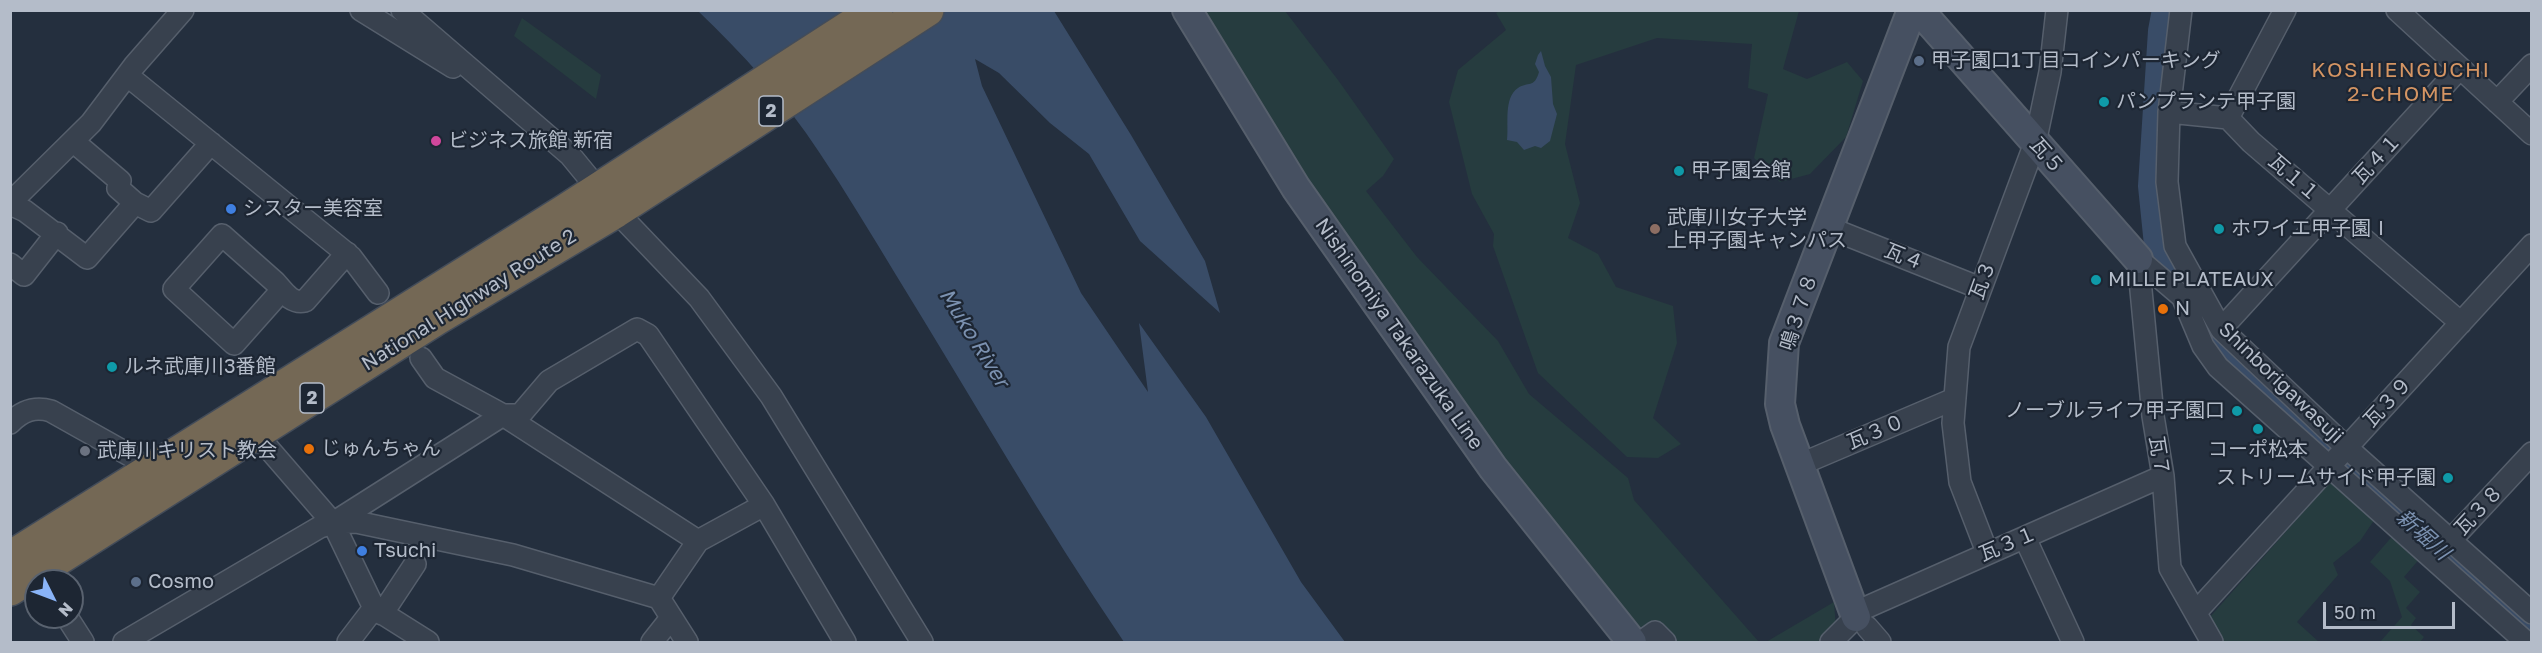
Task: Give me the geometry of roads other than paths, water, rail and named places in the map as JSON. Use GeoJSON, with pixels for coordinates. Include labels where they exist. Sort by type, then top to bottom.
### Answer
{"type":"FeatureCollection","features":[{"type":"Feature","properties":{"kind":"highway","name":"National Highway Route 2"},"geometry":{"type":"LineString","coordinates":[[33,569],[256,434],[437,318],[876,10]]}},
{"type":"Feature","properties":{"kind":"highway","name":"National Highway Route 2"},"geometry":{"type":"LineString","coordinates":[[32,569],[144,474],[927,10]]}},
{"type":"Feature","properties":{"kind":"highway","name":"National Highway Route 2"},"geometry":{"type":"LineString","coordinates":[[10,589],[24,576]]}},
{"type":"Feature","properties":{"kind":"street"},"geometry":{"type":"LineString","coordinates":[[135,203],[87,258],[57,233],[10,204],[74,142],[183,10]]}},
{"type":"Feature","properties":{"kind":"street"},"geometry":{"type":"LineString","coordinates":[[361,10],[456,69],[491,86]]}},
{"type":"Feature","properties":{"kind":"street"},"geometry":{"type":"LineString","coordinates":[[402,10],[570,155],[606,200],[699,298],[771,396],[922,642]]}},
{"type":"Feature","properties":{"kind":"street","name":"Nishinomiya Takarazuka Line"},"geometry":{"type":"LineString","coordinates":[[1187,10],[1296,188],[1493,468],[1632,642]]}},
{"type":"Feature","properties":{"kind":"street","name":"鳴３７８"},"geometry":{"type":"LineString","coordinates":[[1864,632],[1798,465],[1780,404],[1784,343],[1912,10]]}},
{"type":"Feature","properties":{"kind":"street","name":"瓦５"},"geometry":{"type":"LineString","coordinates":[[1919,10],[2138,259],[2221,329]]}},
{"type":"Feature","properties":{"kind":"street","name":"瓦３"},"geometry":{"type":"LineString","coordinates":[[1987,552],[1960,482],[1953,423],[1959,347],[2036,143],[2050,72],[2057,10]]}},
{"type":"Feature","properties":{"kind":"street","name":"Shinborigawasuji"},"geometry":{"type":"LineString","coordinates":[[2181,10],[2169,112],[2167,182],[2175,246],[2221,329],[2336,458],[2450,541],[2532,613]]}},
{"type":"Feature","properties":{"kind":"street"},"geometry":{"type":"LineString","coordinates":[[2169,112],[2228,118],[2285,10]]}},
{"type":"Feature","properties":{"kind":"street"},"geometry":{"type":"LineString","coordinates":[[2408,14],[2460,69],[2532,134]]}},
{"type":"Feature","properties":{"kind":"street"},"geometry":{"type":"LineString","coordinates":[[2497,102],[2532,65]]}},
{"type":"Feature","properties":{"kind":"street","name":"瓦４１"},"geometry":{"type":"LineString","coordinates":[[2221,329],[2460,69]]}},
{"type":"Feature","properties":{"kind":"street"},"geometry":{"type":"LineString","coordinates":[[128,76],[347,253],[361,267],[378,292]]}},
{"type":"Feature","properties":{"kind":"street","name":"瓦１１"},"geometry":{"type":"LineString","coordinates":[[2228,118],[2252,142],[2461,323]]}},
{"type":"Feature","properties":{"kind":"street"},"geometry":{"type":"LineString","coordinates":[[74,142],[120,181],[118,188],[135,203],[151,211],[211,143]]}},
{"type":"Feature","properties":{"kind":"street","name":"瓦４"},"geometry":{"type":"LineString","coordinates":[[1827,227],[1980,288]]}},
{"type":"Feature","properties":{"kind":"street"},"geometry":{"type":"LineString","coordinates":[[10,264],[24,276],[57,233]]}},
{"type":"Feature","properties":{"kind":"street"},"geometry":{"type":"LineString","coordinates":[[282,290],[234,344],[174,289],[222,236],[298,303],[305,301],[347,253]]}},
{"type":"Feature","properties":{"kind":"street","name":"瓦３９"},"geometry":{"type":"LineString","coordinates":[[2196,612],[2532,245]]}},
{"type":"Feature","properties":{"kind":"street","name":"瓦７"},"geometry":{"type":"LineString","coordinates":[[2138,259],[2153,416],[2163,476],[2170,568],[2212,642]]}},
{"type":"Feature","properties":{"kind":"street"},"geometry":{"type":"LineString","coordinates":[[2182,296],[2203,346],[2218,367],[2336,458],[2526,642]]}},
{"type":"Feature","properties":{"kind":"street"},"geometry":{"type":"LineString","coordinates":[[333,523],[503,415],[520,415],[549,381],[637,329],[648,335],[764,506],[845,642]]}},
{"type":"Feature","properties":{"kind":"street"},"geometry":{"type":"LineString","coordinates":[[421,358],[435,378],[503,415],[698,541]]}},
{"type":"Feature","properties":{"kind":"street","name":"瓦３０"},"geometry":{"type":"LineString","coordinates":[[1798,465],[1954,399]]}},
{"type":"Feature","properties":{"kind":"street"},"geometry":{"type":"LineString","coordinates":[[10,423],[22,413],[30,410],[42,408],[51,411],[133,457],[144,474]]}},
{"type":"Feature","properties":{"kind":"street"},"geometry":{"type":"LineString","coordinates":[[256,434],[333,523],[378,611],[428,642]]}},
{"type":"Feature","properties":{"kind":"street","name":"瓦３８"},"geometry":{"type":"LineString","coordinates":[[2450,541],[2532,453]]}},
{"type":"Feature","properties":{"kind":"street","name":"瓦３１"},"geometry":{"type":"LineString","coordinates":[[1831,642],[1864,632],[1865,608],[2163,476]]}},
{"type":"Feature","properties":{"kind":"street"},"geometry":{"type":"LineString","coordinates":[[659,598],[698,541],[764,506]]}},
{"type":"Feature","properties":{"kind":"street"},"geometry":{"type":"LineString","coordinates":[[124,642],[320,527],[333,523],[356,522],[513,555],[659,598],[687,642]]}},
{"type":"Feature","properties":{"kind":"street"},"geometry":{"type":"LineString","coordinates":[[2025,538],[2073,642]]}},
{"type":"Feature","properties":{"kind":"street"},"geometry":{"type":"LineString","coordinates":[[348,642],[378,611],[415,564]]}},
{"type":"Feature","properties":{"kind":"street"},"geometry":{"type":"LineString","coordinates":[[652,642],[671,618]]}},
{"type":"Feature","properties":{"kind":"street"},"geometry":{"type":"LineString","coordinates":[[75,629],[83,642]]}},
{"type":"Feature","properties":{"kind":"street"},"geometry":{"type":"LineString","coordinates":[[1641,642],[1655,632],[1665,642]]}},
{"type":"Feature","properties":{"kind":"water","name":"Muko River"},"geometry":{"type":"Polygon","coordinates":[[[698,11],[1054,11],[1131,135],[1205,261],[1220,313],[1140,241],[1089,154],[1050,123],[999,73],[975,59],[982,86],[1081,293],[1148,392],[1139,323],[1206,417],[1301,582],[1345,642],[1124,642],[1036,506],[819,152],[762,78],[698,11]]]}},
{"type":"Feature","properties":{"kind":"water"},"geometry":{"type":"Polygon","coordinates":[[[1541,51],[1551,77],[1553,104],[1557,114],[1550,141],[1541,148],[1535,146],[1524,150],[1517,142],[1507,140],[1508,105],[1513,92],[1535,81],[1539,72],[1535,64],[1541,51]]]}},
{"type":"Feature","properties":{"kind":"waterway","name":"新堀川"},"geometry":{"type":"LineString","coordinates":[[2168,10],[2164,31],[2154,186],[2160,245],[2171,267]]}},
{"type":"Feature","properties":{"kind":"waterway","name":"新堀川"},"geometry":{"type":"LineString","coordinates":[[2211,338],[2236,368],[2532,632]]}},
{"type":"Feature","properties":{"kind":"place","name":"甲子園口1丁目コインパーキング"},"geometry":{"type":"Point","coordinates":[1919,61]}},
{"type":"Feature","properties":{"kind":"place","name":"パンプランテ甲子園"},"geometry":{"type":"Point","coordinates":[2104,102]}},
{"type":"Feature","properties":{"kind":"place","name":"ビジネス旅館 新宿"},"geometry":{"type":"Point","coordinates":[436,141]}},
{"type":"Feature","properties":{"kind":"place","name":"甲子園会館"},"geometry":{"type":"Point","coordinates":[1679,171]}},
{"type":"Feature","properties":{"kind":"place","name":"シスター美容室"},"geometry":{"type":"Point","coordinates":[231,209]}},
{"type":"Feature","properties":{"kind":"place","name":"武庫川女子大学 上甲子園キャンパス"},"geometry":{"type":"Point","coordinates":[1655,229]}},
{"type":"Feature","properties":{"kind":"place","name":"ホワイエ甲子園Ⅰ"},"geometry":{"type":"Point","coordinates":[2219,229]}},
{"type":"Feature","properties":{"kind":"place","name":"MILLE PLATEAUX"},"geometry":{"type":"Point","coordinates":[2096,280]}},
{"type":"Feature","properties":{"kind":"place","name":"N"},"geometry":{"type":"Point","coordinates":[2163,309]}},
{"type":"Feature","properties":{"kind":"place","name":"ルネ武庫川3番館"},"geometry":{"type":"Point","coordinates":[112,367]}},
{"type":"Feature","properties":{"kind":"place","name":"ノーブルライフ甲子園口"},"geometry":{"type":"Point","coordinates":[2237,411]}},
{"type":"Feature","properties":{"kind":"place","name":"コーポ松本"},"geometry":{"type":"Point","coordinates":[2258,429]}},
{"type":"Feature","properties":{"kind":"place","name":"じゅんちゃん"},"geometry":{"type":"Point","coordinates":[309,449]}},
{"type":"Feature","properties":{"kind":"place","name":"武庫川キリスト教会"},"geometry":{"type":"Point","coordinates":[85,451]}},
{"type":"Feature","properties":{"kind":"place","name":"ストリームサイド甲子園"},"geometry":{"type":"Point","coordinates":[2448,478]}},
{"type":"Feature","properties":{"kind":"place","name":"Tsuchi"},"geometry":{"type":"Point","coordinates":[362,551]}},
{"type":"Feature","properties":{"kind":"place","name":"Cosmo"},"geometry":{"type":"Point","coordinates":[136,582]}},
{"type":"Feature","properties":{"kind":"district","name":"KOSHIENGUCHI 2-CHOME"},"geometry":{"type":"Point","coordinates":[2401,82]}}]}
